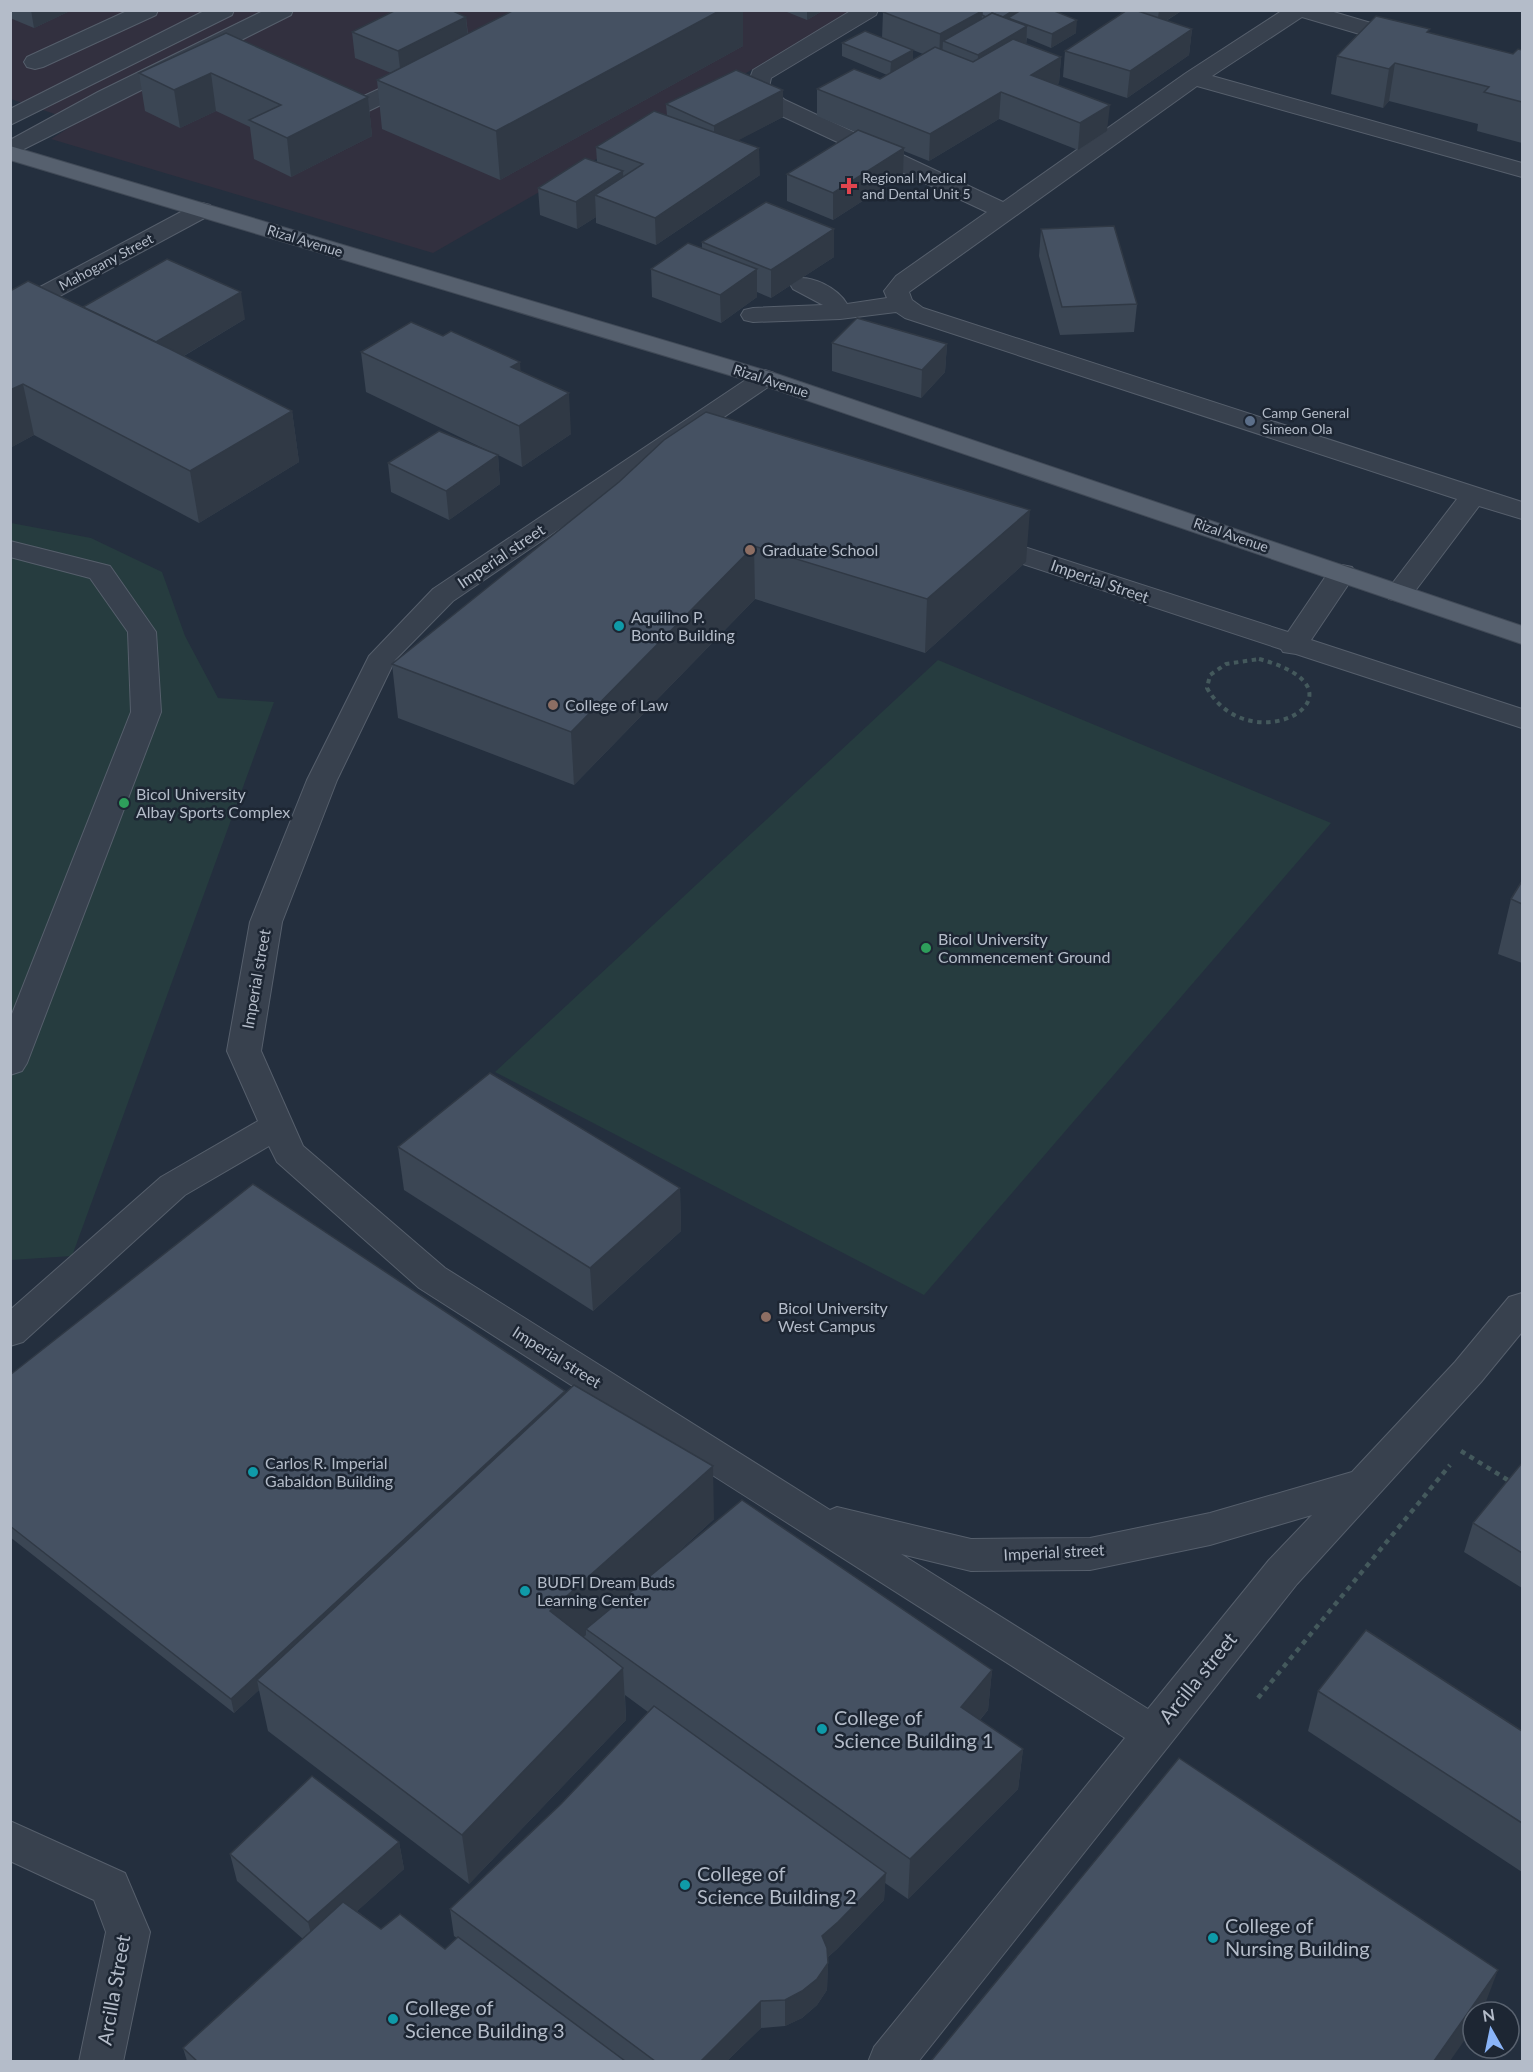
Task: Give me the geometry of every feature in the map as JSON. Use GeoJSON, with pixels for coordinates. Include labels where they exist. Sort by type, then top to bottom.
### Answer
{"type":"FeatureCollection","features":[{"type":"Feature","properties":{"kind":"main road","name":"Rizal Avenue"},"geometry":{"type":"LineString","coordinates":[[10,151],[765,378],[1522,635]]}},
{"type":"Feature","properties":{"kind":"street"},"geometry":{"type":"LineString","coordinates":[[106,97],[27,59],[148,10]]}},
{"type":"Feature","properties":{"kind":"street"},"geometry":{"type":"LineString","coordinates":[[10,118],[224,10]]}},
{"type":"Feature","properties":{"kind":"street"},"geometry":{"type":"LineString","coordinates":[[10,151],[106,97],[283,10]]}},
{"type":"Feature","properties":{"kind":"street"},"geometry":{"type":"LineString","coordinates":[[868,10],[761,75],[757,89],[777,105],[1004,212]]}},
{"type":"Feature","properties":{"kind":"street"},"geometry":{"type":"LineString","coordinates":[[1423,46],[1300,10],[1194,78],[905,280],[896,291],[901,304],[914,313],[1522,511]]}},
{"type":"Feature","properties":{"kind":"street"},"geometry":{"type":"LineString","coordinates":[[346,113],[443,65]]}},
{"type":"Feature","properties":{"kind":"street"},"geometry":{"type":"LineString","coordinates":[[1194,78],[1522,170]]}},
{"type":"Feature","properties":{"kind":"street","name":"Mahogany Street"},"geometry":{"type":"LineString","coordinates":[[10,314],[202,210]]}},
{"type":"Feature","properties":{"kind":"street"},"geometry":{"type":"LineString","coordinates":[[10,288],[83,273]]}},
{"type":"Feature","properties":{"kind":"street"},"geometry":{"type":"LineString","coordinates":[[802,284],[832,299],[840,312]]}},
{"type":"Feature","properties":{"kind":"street"},"geometry":{"type":"LineString","coordinates":[[753,315],[840,312],[901,304]]}},
{"type":"Feature","properties":{"kind":"street","name":"Imperial street"},"geometry":{"type":"LineString","coordinates":[[765,378],[678,439],[442,595],[383,656],[322,780],[266,922],[244,1051],[289,1153],[432,1278],[1153,1734]]}},
{"type":"Feature","properties":{"kind":"street"},"geometry":{"type":"LineString","coordinates":[[678,439],[711,450]]}},
{"type":"Feature","properties":{"kind":"street"},"geometry":{"type":"LineString","coordinates":[[1399,593],[1474,495]]}},
{"type":"Feature","properties":{"kind":"street","name":"Imperial Street"},"geometry":{"type":"LineString","coordinates":[[958,533],[1293,646],[1522,719]]}},
{"type":"Feature","properties":{"kind":"street"},"geometry":{"type":"LineString","coordinates":[[10,549],[100,572],[142,632],[146,712],[10,1063]]}},
{"type":"Feature","properties":{"kind":"street"},"geometry":{"type":"LineString","coordinates":[[1293,646],[1342,573]]}},
{"type":"Feature","properties":{"kind":"street"},"geometry":{"type":"LineString","coordinates":[[10,1332],[173,1186],[278,1126]]}},
{"type":"Feature","properties":{"kind":"street","name":"Arcilla street"},"geometry":{"type":"LineString","coordinates":[[890,2061],[1283,1572],[1468,1372],[1522,1307]]}},
{"type":"Feature","properties":{"kind":"street","name":"Imperial street"},"geometry":{"type":"LineString","coordinates":[[811,1517],[971,1555],[1090,1554],[1210,1529],[1365,1484]]}},
{"type":"Feature","properties":{"kind":"street","name":"Arcilla Street"},"geometry":{"type":"LineString","coordinates":[[10,1840],[110,1887],[128,1932],[101,2061]]}},
{"type":"Feature","properties":{"kind":"path"},"geometry":{"type":"LineString","coordinates":[[1258,659],[1280,663],[1301,676],[1308,685],[1309,698],[1304,709],[1289,718],[1257,722],[1229,715],[1208,695],[1206,684],[1211,674],[1227,662],[1258,659]]}},
{"type":"Feature","properties":{"kind":"path"},"geometry":{"type":"LineString","coordinates":[[1258,1698],[1468,1443]]}},
{"type":"Feature","properties":{"kind":"path"},"geometry":{"type":"LineString","coordinates":[[1461,1451],[1517,1486]]}},
{"type":"Feature","properties":{"kind":"shaded area"},"geometry":{"type":"Polygon","coordinates":[[[11,11],[854,11],[433,253],[51,139],[78,122],[11,99],[11,11]]]}},
{"type":"Feature","properties":{"kind":"green space","name":"Bicol University Albay Sports Complex"},"geometry":{"type":"Polygon","coordinates":[[[11,523],[91,538],[162,572],[185,636],[218,698],[274,702],[72,1256],[11,1260],[11,523]]]}},
{"type":"Feature","properties":{"kind":"green space","name":"Bicol University Commencement Ground"},"geometry":{"type":"Polygon","coordinates":[[[938,660],[1331,823],[924,1295],[495,1072],[938,660]]]}},
{"type":"Feature","properties":{"kind":"building"},"geometry":{"type":"Polygon","coordinates":[[[396,10],[451,10],[466,17],[398,51],[352,32],[396,10]]]}},
{"type":"Feature","properties":{"kind":"building"},"geometry":{"type":"Polygon","coordinates":[[[514,10],[721,10],[496,131],[377,80],[514,10]]]}},
{"type":"Feature","properties":{"kind":"building"},"geometry":{"type":"Polygon","coordinates":[[[885,10],[982,11],[940,34],[883,12],[885,10]]]}},
{"type":"Feature","properties":{"kind":"building"},"geometry":{"type":"Polygon","coordinates":[[[981,10],[1014,10],[1003,17],[992,13],[986,17],[982,15],[981,10]]]}},
{"type":"Feature","properties":{"kind":"building"},"geometry":{"type":"Polygon","coordinates":[[[1021,10],[1052,10],[1077,20],[1052,34],[1008,18],[1021,10]]]}},
{"type":"Feature","properties":{"kind":"building"},"geometry":{"type":"Polygon","coordinates":[[[1127,10],[1135,10],[1192,29],[1130,71],[1065,51],[1127,10]]]}},
{"type":"Feature","properties":{"kind":"building"},"geometry":{"type":"Polygon","coordinates":[[[992,13],[1027,26],[978,55],[943,41],[992,13]]]}},
{"type":"Feature","properties":{"kind":"building"},"geometry":{"type":"Polygon","coordinates":[[[1376,16],[1430,29],[1427,32],[1513,54],[1518,49],[1522,50],[1522,102],[1484,92],[1489,87],[1395,63],[1389,69],[1337,56],[1376,16]]]}},
{"type":"Feature","properties":{"kind":"building"},"geometry":{"type":"Polygon","coordinates":[[[865,31],[913,50],[891,62],[842,43],[865,31]]]}},
{"type":"Feature","properties":{"kind":"building"},"geometry":{"type":"Polygon","coordinates":[[[226,33],[368,97],[287,138],[249,120],[281,105],[211,73],[174,90],[139,73],[226,33]]]}},
{"type":"Feature","properties":{"kind":"building"},"geometry":{"type":"Polygon","coordinates":[[[1013,39],[1061,57],[1031,75],[1110,105],[1080,123],[1001,92],[930,134],[817,89],[854,69],[880,79],[935,47],[973,62],[1013,39]]]}},
{"type":"Feature","properties":{"kind":"building"},"geometry":{"type":"Polygon","coordinates":[[[736,70],[783,90],[714,126],[666,104],[736,70]]]}},
{"type":"Feature","properties":{"kind":"building"},"geometry":{"type":"Polygon","coordinates":[[[654,111],[759,148],[655,218],[595,195],[643,164],[596,147],[654,111]]]}},
{"type":"Feature","properties":{"kind":"building"},"geometry":{"type":"Polygon","coordinates":[[[858,130],[904,148],[833,193],[787,174],[858,130]]]}},
{"type":"Feature","properties":{"kind":"building"},"geometry":{"type":"Polygon","coordinates":[[[585,158],[623,171],[576,202],[538,188],[585,158]]]}},
{"type":"Feature","properties":{"kind":"building"},"geometry":{"type":"Polygon","coordinates":[[[766,202],[834,229],[771,270],[702,242],[766,202]]]}},
{"type":"Feature","properties":{"kind":"building"},"geometry":{"type":"Polygon","coordinates":[[[1114,226],[1137,304],[1062,307],[1041,229],[1114,226]]]}},
{"type":"Feature","properties":{"kind":"building"},"geometry":{"type":"Polygon","coordinates":[[[688,243],[757,269],[720,295],[651,269],[688,243]]]}},
{"type":"Feature","properties":{"kind":"building"},"geometry":{"type":"Polygon","coordinates":[[[167,259],[241,292],[156,342],[83,307],[167,259]]]}},
{"type":"Feature","properties":{"kind":"building"},"geometry":{"type":"Polygon","coordinates":[[[28,281],[292,411],[190,471],[23,384],[10,390],[10,291],[28,281]]]}},
{"type":"Feature","properties":{"kind":"building"},"geometry":{"type":"Polygon","coordinates":[[[857,318],[947,344],[922,370],[832,343],[857,318]]]}},
{"type":"Feature","properties":{"kind":"building"},"geometry":{"type":"Polygon","coordinates":[[[411,322],[443,336],[451,331],[520,362],[511,367],[569,393],[519,426],[361,352],[411,322]]]}},
{"type":"Feature","properties":{"kind":"building","name":"Aquilino P. Bonto Building"},"geometry":{"type":"Polygon","coordinates":[[[706,412],[1030,510],[927,599],[754,546],[571,732],[392,664],[619,482],[664,440],[706,412]]]}},
{"type":"Feature","properties":{"kind":"building"},"geometry":{"type":"Polygon","coordinates":[[[439,431],[498,455],[446,491],[388,463],[439,431]]]}},
{"type":"Feature","properties":{"kind":"building"},"geometry":{"type":"Polygon","coordinates":[[[1522,881],[1522,904],[1511,899],[1522,881]]]}},
{"type":"Feature","properties":{"kind":"building"},"geometry":{"type":"Polygon","coordinates":[[[490,1073],[680,1188],[590,1268],[398,1147],[490,1073]]]}},
{"type":"Feature","properties":{"kind":"building","name":"Carlos R. Imperial Gabaldon Building"},"geometry":{"type":"Polygon","coordinates":[[[253,1184],[565,1391],[231,1699],[10,1526],[10,1375],[253,1184]]]}},
{"type":"Feature","properties":{"kind":"building","name":"BUDFI Dream Buds Learning Center"},"geometry":{"type":"Polygon","coordinates":[[[574,1385],[713,1466],[550,1611],[623,1668],[462,1835],[257,1680],[574,1385]]]}},
{"type":"Feature","properties":{"kind":"building"},"geometry":{"type":"Polygon","coordinates":[[[1522,1463],[1522,1553],[1473,1523],[1522,1463]]]}},
{"type":"Feature","properties":{"kind":"building","name":"College of Science Building 1"},"geometry":{"type":"Polygon","coordinates":[[[742,1500],[992,1670],[961,1707],[1023,1749],[910,1859],[586,1629],[742,1500]]]}},
{"type":"Feature","properties":{"kind":"building"},"geometry":{"type":"Polygon","coordinates":[[[1366,1630],[1522,1731],[1522,1823],[1318,1691],[1366,1630]]]}},
{"type":"Feature","properties":{"kind":"building","name":"College of Science Building 2"},"geometry":{"type":"Polygon","coordinates":[[[654,1706],[886,1873],[822,1936],[827,1948],[828,1963],[817,1979],[802,1991],[785,2000],[761,2001],[701,2061],[655,2061],[450,1909],[561,1804],[654,1706]]]}},
{"type":"Feature","properties":{"kind":"building","name":"College of Nursing Building"},"geometry":{"type":"Polygon","coordinates":[[[1179,1758],[1498,1970],[1477,2000],[1461,2000],[1461,2023],[1434,2061],[931,2061],[1179,1758]]]}},
{"type":"Feature","properties":{"kind":"building"},"geometry":{"type":"Polygon","coordinates":[[[312,1776],[399,1842],[308,1922],[230,1854],[312,1776]]]}},
{"type":"Feature","properties":{"kind":"building","name":"College of Science Building 3"},"geometry":{"type":"Polygon","coordinates":[[[343,1902],[381,1929],[400,1914],[445,1949],[458,1937],[625,2061],[197,2061],[183,2048],[343,1902]]]}},
{"type":"Feature","properties":{"kind":"place","name":"Regional Medical and Dental Unit 5"},"geometry":{"type":"Point","coordinates":[849,186]}},
{"type":"Feature","properties":{"kind":"place","name":"Camp General Simeon Ola"},"geometry":{"type":"Point","coordinates":[1250,421]}},
{"type":"Feature","properties":{"kind":"place","name":"Graduate School"},"geometry":{"type":"Point","coordinates":[750,550]}},
{"type":"Feature","properties":{"kind":"place","name":"Aquilino P. Bonto Building"},"geometry":{"type":"Point","coordinates":[619,626]}},
{"type":"Feature","properties":{"kind":"place","name":"College of Law"},"geometry":{"type":"Point","coordinates":[553,705]}},
{"type":"Feature","properties":{"kind":"place","name":"Bicol University Albay Sports Complex"},"geometry":{"type":"Point","coordinates":[124,803]}},
{"type":"Feature","properties":{"kind":"place","name":"Bicol University Commencement Ground"},"geometry":{"type":"Point","coordinates":[926,948]}},
{"type":"Feature","properties":{"kind":"place","name":"Bicol University West Campus"},"geometry":{"type":"Point","coordinates":[766,1317]}},
{"type":"Feature","properties":{"kind":"place","name":"Carlos R. Imperial Gabaldon Building"},"geometry":{"type":"Point","coordinates":[253,1472]}},
{"type":"Feature","properties":{"kind":"place","name":"BUDFI Dream Buds Learning Center"},"geometry":{"type":"Point","coordinates":[525,1591]}},
{"type":"Feature","properties":{"kind":"place","name":"College of Science Building 1"},"geometry":{"type":"Point","coordinates":[822,1729]}},
{"type":"Feature","properties":{"kind":"place","name":"College of Science Building 2"},"geometry":{"type":"Point","coordinates":[685,1885]}},
{"type":"Feature","properties":{"kind":"place","name":"College of Nursing Building"},"geometry":{"type":"Point","coordinates":[1213,1938]}},
{"type":"Feature","properties":{"kind":"place","name":"College of Science Building 3"},"geometry":{"type":"Point","coordinates":[393,2019]}}]}
